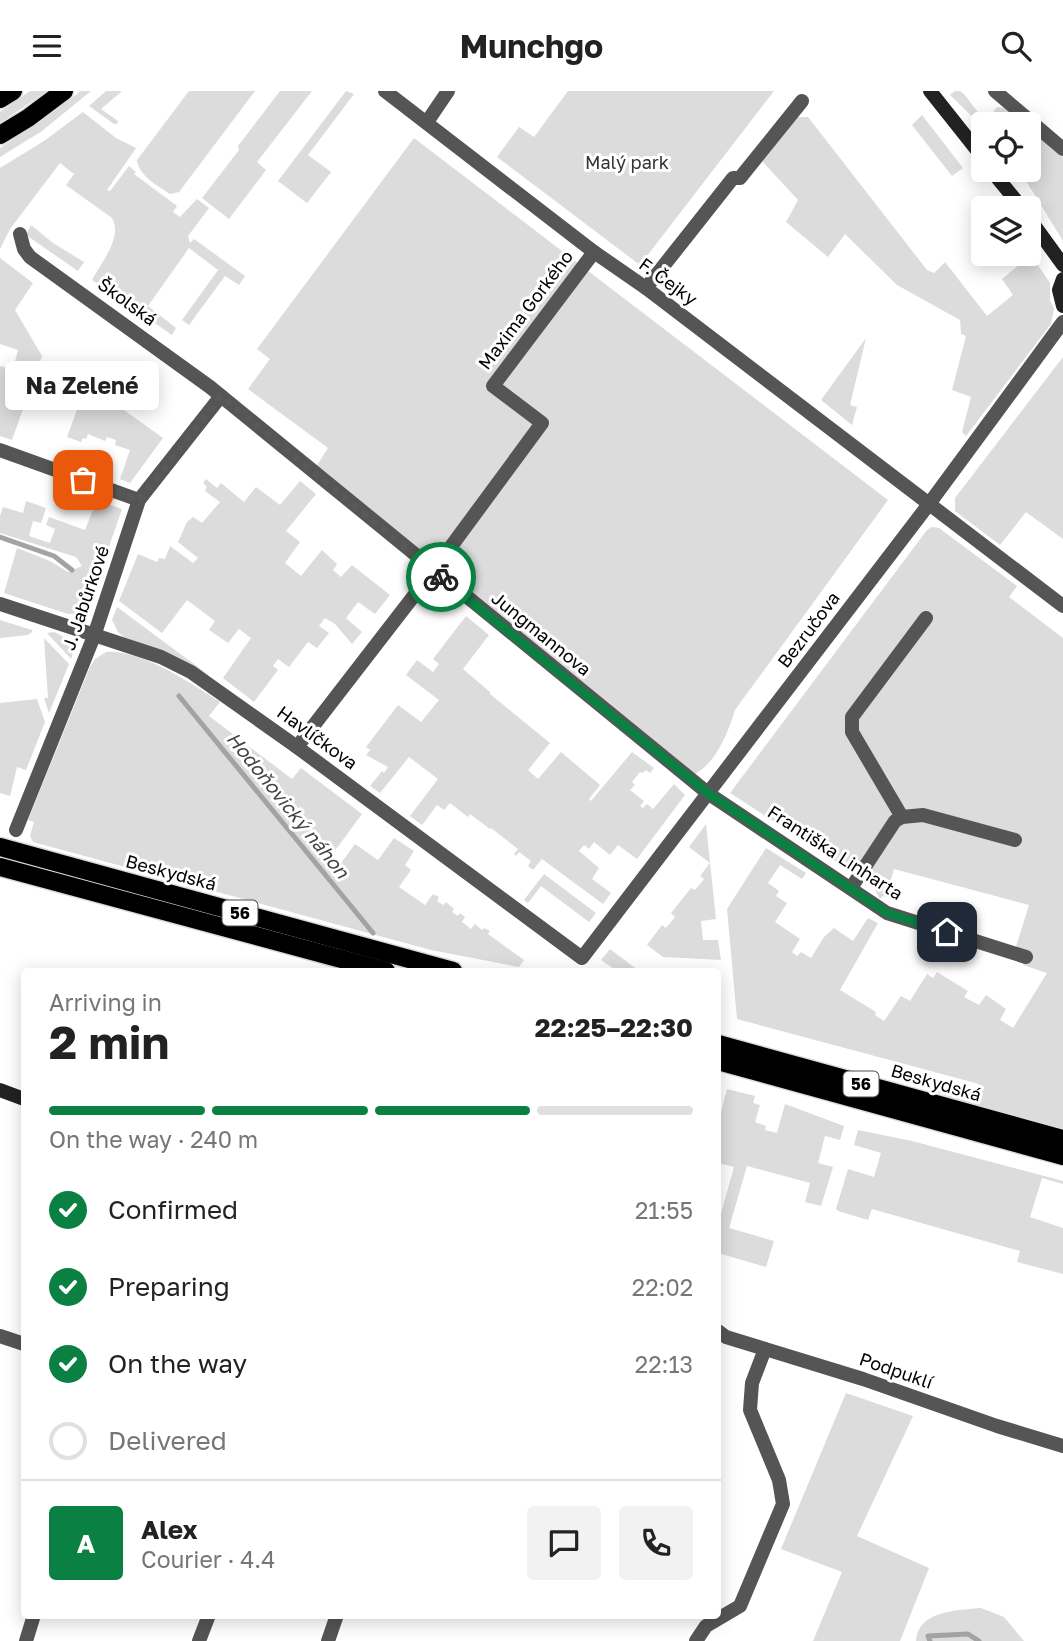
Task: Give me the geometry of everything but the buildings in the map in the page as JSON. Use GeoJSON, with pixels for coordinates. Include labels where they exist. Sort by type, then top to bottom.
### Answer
{"type":"FeatureCollection","features":[{"type":"Feature","properties":{"kind":"main road"},"geometry":{"type":"LineString","coordinates":[[0,99],[13,91]]}},
{"type":"Feature","properties":{"kind":"main road"},"geometry":{"type":"LineString","coordinates":[[0,135],[64,91]]}},
{"type":"Feature","properties":{"kind":"main road","name":"Beskydská"},"geometry":{"type":"LineString","coordinates":[[0,847],[442,968]]}},
{"type":"Feature","properties":{"kind":"main road","name":"56"},"geometry":{"type":"LineString","coordinates":[[0,867],[375,968]]}},
{"type":"Feature","properties":{"kind":"main road","name":"Beskydská"},"geometry":{"type":"LineString","coordinates":[[721,1045],[1063,1139]]}},
{"type":"Feature","properties":{"kind":"main road","name":"Beskydská"},"geometry":{"type":"LineString","coordinates":[[721,1062],[1063,1156]]}},
{"type":"Feature","properties":{"kind":"street","name":"F. Čejky"},"geometry":{"type":"LineString","coordinates":[[385,91],[1063,606]]}},
{"type":"Feature","properties":{"kind":"street"},"geometry":{"type":"LineString","coordinates":[[427,121],[448,91]]}},
{"type":"Feature","properties":{"kind":"street"},"geometry":{"type":"LineString","coordinates":[[930,91],[971,143]]}},
{"type":"Feature","properties":{"kind":"street"},"geometry":{"type":"LineString","coordinates":[[995,91],[1063,149]]}},
{"type":"Feature","properties":{"kind":"street"},"geometry":{"type":"LineString","coordinates":[[646,288],[733,178],[740,178],[802,101]]}},
{"type":"Feature","properties":{"kind":"street"},"geometry":{"type":"LineString","coordinates":[[1001,182],[1013,196]]}},
{"type":"Feature","properties":{"kind":"street","name":"Školská"},"geometry":{"type":"LineString","coordinates":[[20,234],[24,249],[30,257],[221,396]]}},
{"type":"Feature","properties":{"kind":"street"},"geometry":{"type":"LineString","coordinates":[[1041,235],[1063,265]]}},
{"type":"Feature","properties":{"kind":"street","name":"Maxima Gorkého"},"geometry":{"type":"LineString","coordinates":[[297,747],[433,571],[542,423],[493,386],[594,252]]}},
{"type":"Feature","properties":{"kind":"street"},"geometry":{"type":"LineString","coordinates":[[1063,279],[1059,290],[1063,306]]}},
{"type":"Feature","properties":{"kind":"street","name":"Bezručova"},"geometry":{"type":"LineString","coordinates":[[582,958],[929,504],[1063,321]]}},
{"type":"Feature","properties":{"kind":"street","name":"J. Jabůrkové"},"geometry":{"type":"LineString","coordinates":[[16,830],[94,636],[139,500],[221,396]]}},
{"type":"Feature","properties":{"kind":"street","name":"Jungmannova"},"geometry":{"type":"LineString","coordinates":[[221,396],[709,794]]}},
{"type":"Feature","properties":{"kind":"street"},"geometry":{"type":"LineString","coordinates":[[0,450],[139,500]]}},
{"type":"Feature","properties":{"kind":"street","name":"Havlíčkova"},"geometry":{"type":"LineString","coordinates":[[0,604],[160,657],[191,673],[297,747],[582,958]]}},
{"type":"Feature","properties":{"kind":"street"},"geometry":{"type":"LineString","coordinates":[[902,817],[852,732],[852,717],[926,618]]}},
{"type":"Feature","properties":{"kind":"street","name":"Františka Linharta"},"geometry":{"type":"LineString","coordinates":[[709,794],[887,913],[1026,957]]}},
{"type":"Feature","properties":{"kind":"street"},"geometry":{"type":"LineString","coordinates":[[851,888],[895,821],[902,817],[923,815],[1015,840]]}},
{"type":"Feature","properties":{"kind":"street"},"geometry":{"type":"LineString","coordinates":[[0,1090],[21,1098]]}},
{"type":"Feature","properties":{"kind":"street","name":"Podpuklí"},"geometry":{"type":"LineString","coordinates":[[721,1333],[1063,1446]]}},
{"type":"Feature","properties":{"kind":"street"},"geometry":{"type":"LineString","coordinates":[[0,1336],[21,1343]]}},
{"type":"Feature","properties":{"kind":"street"},"geometry":{"type":"LineString","coordinates":[[721,1617],[740,1606],[783,1504],[779,1480],[750,1410],[752,1383],[765,1349]]}},
{"type":"Feature","properties":{"kind":"street"},"geometry":{"type":"LineString","coordinates":[[26,1641],[33,1619]]}},
{"type":"Feature","properties":{"kind":"street"},"geometry":{"type":"LineString","coordinates":[[199,1641],[207,1619]]}},
{"type":"Feature","properties":{"kind":"street"},"geometry":{"type":"LineString","coordinates":[[328,1641],[336,1619]]}},
{"type":"Feature","properties":{"kind":"street"},"geometry":{"type":"LineString","coordinates":[[696,1641],[706,1626],[718,1619]]}},
{"type":"Feature","properties":{"kind":"green space"},"geometry":{"type":"Polygon","coordinates":[[[30,91],[47,91],[0,123],[0,112],[30,91]]]}},
{"type":"Feature","properties":{"kind":"green space"},"geometry":{"type":"Polygon","coordinates":[[[81,91],[91,91],[42,131],[0,157],[0,148],[81,91]]]}},
{"type":"Feature","properties":{"kind":"green space"},"geometry":{"type":"Polygon","coordinates":[[[106,91],[122,91],[101,109],[118,121],[117,124],[89,106],[106,91]]]}},
{"type":"Feature","properties":{"kind":"green space"},"geometry":{"type":"Polygon","coordinates":[[[189,91],[255,91],[179,192],[170,194],[145,176],[137,160],[189,91]]]}},
{"type":"Feature","properties":{"kind":"green space"},"geometry":{"type":"Polygon","coordinates":[[[280,91],[312,91],[257,162],[266,170],[229,219],[202,198],[280,91]]]}},
{"type":"Feature","properties":{"kind":"green space"},"geometry":{"type":"Polygon","coordinates":[[[346,91],[354,94],[308,155],[331,172],[307,203],[278,181],[346,91]]]}},
{"type":"Feature","properties":{"kind":"green space","name":"Malý park"},"geometry":{"type":"Polygon","coordinates":[[[568,91],[774,91],[640,265],[497,157],[519,127],[534,137],[568,91]]]}},
{"type":"Feature","properties":{"kind":"green space"},"geometry":{"type":"Polygon","coordinates":[[[960,91],[978,112],[971,112],[971,115],[950,95],[960,91]]]}},
{"type":"Feature","properties":{"kind":"green space"},"geometry":{"type":"Polygon","coordinates":[[[997,107],[1009,112],[993,112],[997,107]]]}},
{"type":"Feature","properties":{"kind":"green space"},"geometry":{"type":"Polygon","coordinates":[[[83,112],[116,138],[136,148],[107,190],[110,191],[129,166],[136,172],[134,174],[177,206],[173,212],[180,217],[197,199],[209,208],[188,236],[190,243],[194,239],[245,276],[239,285],[225,276],[189,325],[182,320],[218,270],[189,248],[148,306],[176,328],[172,335],[92,280],[110,250],[115,225],[112,218],[66,185],[74,174],[60,163],[10,229],[0,249],[0,168],[44,141],[83,112]]]}},
{"type":"Feature","properties":{"kind":"green space"},"geometry":{"type":"Polygon","coordinates":[[[922,115],[963,168],[952,176],[912,125],[922,115]]]}},
{"type":"Feature","properties":{"kind":"green space"},"geometry":{"type":"Polygon","coordinates":[[[798,117],[808,117],[927,270],[934,273],[945,262],[987,316],[1013,295],[1002,279],[1018,266],[1038,266],[1050,283],[1050,300],[1054,309],[1051,324],[966,436],[962,432],[971,397],[952,390],[966,336],[961,334],[960,320],[897,285],[845,234],[828,257],[786,222],[798,200],[761,160],[798,117]]]}},
{"type":"Feature","properties":{"kind":"green space"},"geometry":{"type":"Polygon","coordinates":[[[414,138],[888,500],[735,710],[725,737],[710,762],[695,774],[316,467],[328,448],[248,389],[270,359],[257,349],[414,138]]]}},
{"type":"Feature","properties":{"kind":"green space"},"geometry":{"type":"Polygon","coordinates":[[[1041,139],[1063,157],[1063,241],[1041,205],[1041,196],[1035,196],[1027,182],[1041,182],[1041,139]]]}},
{"type":"Feature","properties":{"kind":"green space"},"geometry":{"type":"Polygon","coordinates":[[[31,225],[53,243],[84,262],[78,271],[26,235],[31,225]]]}},
{"type":"Feature","properties":{"kind":"green space"},"geometry":{"type":"Polygon","coordinates":[[[0,258],[33,283],[15,310],[42,356],[12,440],[0,436],[0,366],[13,369],[18,350],[0,344],[0,258]]]}},
{"type":"Feature","properties":{"kind":"green space"},"geometry":{"type":"Polygon","coordinates":[[[866,338],[850,405],[857,407],[852,425],[821,400],[866,338]]]}},
{"type":"Feature","properties":{"kind":"green space"},"geometry":{"type":"Polygon","coordinates":[[[1063,357],[1063,539],[1026,512],[1000,545],[955,511],[955,498],[1063,357]]]}},
{"type":"Feature","properties":{"kind":"green space"},"geometry":{"type":"Polygon","coordinates":[[[85,388],[96,390],[163,438],[130,483],[120,479],[130,450],[115,445],[116,440],[107,437],[105,441],[88,434],[81,442],[67,437],[85,388]]]}},
{"type":"Feature","properties":{"kind":"green space"},"geometry":{"type":"Polygon","coordinates":[[[206,479],[217,488],[221,483],[244,502],[256,487],[280,505],[300,481],[316,494],[286,531],[300,542],[285,563],[301,576],[322,550],[337,564],[333,570],[341,577],[352,565],[390,595],[375,614],[358,602],[346,618],[362,632],[352,644],[335,624],[325,618],[319,626],[329,633],[317,648],[308,642],[289,667],[278,659],[273,666],[278,670],[254,702],[223,678],[251,638],[239,629],[228,643],[209,630],[215,621],[187,600],[162,633],[119,601],[138,554],[157,562],[159,558],[165,559],[170,546],[193,563],[198,558],[178,542],[187,522],[193,517],[202,523],[220,502],[205,491],[207,487],[203,483],[206,479]]]}},
{"type":"Feature","properties":{"kind":"green space"},"geometry":{"type":"Polygon","coordinates":[[[97,500],[122,509],[87,610],[68,614],[4,593],[17,548],[50,561],[68,572],[82,566],[76,557],[0,533],[3,507],[23,513],[26,501],[46,508],[41,523],[33,521],[29,536],[50,543],[55,529],[46,525],[49,517],[85,530],[97,500]]]}},
{"type":"Feature","properties":{"kind":"green space"},"geometry":{"type":"Polygon","coordinates":[[[932,527],[939,528],[1017,586],[1009,597],[1063,638],[1063,1130],[959,1102],[911,1081],[912,1079],[976,1091],[979,1084],[737,1019],[727,909],[766,848],[806,873],[802,879],[780,865],[768,883],[779,891],[776,896],[787,903],[775,922],[800,939],[792,952],[797,956],[801,952],[811,958],[824,937],[834,928],[853,941],[868,918],[878,923],[840,990],[876,1012],[875,1015],[884,1021],[901,996],[910,1001],[927,974],[933,978],[937,972],[968,991],[964,997],[979,1005],[986,995],[1006,1009],[1000,1020],[1013,1028],[1047,973],[1023,965],[1028,955],[1015,950],[1029,905],[894,869],[886,897],[880,899],[872,885],[872,874],[858,866],[850,871],[730,793],[927,530],[932,527]]]}},
{"type":"Feature","properties":{"kind":"green space"},"geometry":{"type":"Polygon","coordinates":[[[117,607],[210,676],[180,659],[124,637],[112,620],[117,607]]]}},
{"type":"Feature","properties":{"kind":"green space"},"geometry":{"type":"Polygon","coordinates":[[[466,616],[489,635],[463,669],[550,743],[528,770],[538,779],[561,752],[600,785],[589,799],[591,801],[632,752],[654,768],[650,773],[646,770],[640,772],[632,782],[635,785],[630,790],[644,801],[640,806],[643,808],[647,804],[653,809],[674,784],[685,795],[637,859],[618,845],[610,855],[594,842],[589,849],[584,845],[579,851],[599,868],[592,879],[611,893],[603,904],[542,859],[533,870],[528,866],[531,861],[519,852],[516,856],[514,854],[518,849],[491,828],[470,814],[468,817],[450,803],[444,810],[437,805],[422,825],[410,816],[438,779],[409,757],[380,793],[370,786],[388,767],[366,755],[370,750],[366,747],[398,705],[421,722],[439,700],[406,675],[417,660],[433,672],[439,664],[433,659],[466,616]]]}},
{"type":"Feature","properties":{"kind":"green space"},"geometry":{"type":"Polygon","coordinates":[[[0,620],[32,632],[28,635],[0,638],[0,620]]]}},
{"type":"Feature","properties":{"kind":"green space"},"geometry":{"type":"Polygon","coordinates":[[[54,632],[68,641],[74,650],[71,659],[47,633],[54,632]]]}},
{"type":"Feature","properties":{"kind":"green space"},"geometry":{"type":"Polygon","coordinates":[[[44,638],[69,664],[49,713],[44,698],[48,698],[44,638]]]}},
{"type":"Feature","properties":{"kind":"green space"},"geometry":{"type":"Polygon","coordinates":[[[106,652],[134,656],[181,677],[220,702],[209,716],[292,779],[301,768],[362,814],[328,860],[336,870],[355,844],[378,860],[394,838],[414,851],[405,865],[411,870],[399,887],[425,905],[433,894],[439,897],[437,901],[443,905],[446,902],[454,909],[452,912],[465,917],[462,922],[471,929],[475,924],[482,930],[484,928],[490,931],[488,934],[524,960],[519,967],[431,950],[33,842],[30,836],[34,822],[28,820],[90,667],[95,659],[106,652]]]}},
{"type":"Feature","properties":{"kind":"green space"},"geometry":{"type":"Polygon","coordinates":[[[37,699],[45,722],[26,770],[17,767],[10,796],[0,793],[0,703],[37,699]]]}},
{"type":"Feature","properties":{"kind":"green space"},"geometry":{"type":"Polygon","coordinates":[[[706,824],[716,919],[701,921],[703,940],[718,940],[721,960],[663,957],[647,945],[662,925],[666,928],[675,917],[671,913],[691,888],[695,890],[704,879],[700,876],[710,863],[689,847],[706,824]]]}},
{"type":"Feature","properties":{"kind":"green space"},"geometry":{"type":"Polygon","coordinates":[[[544,874],[596,913],[589,922],[541,886],[528,903],[524,900],[544,874]]]}},
{"type":"Feature","properties":{"kind":"green space"},"geometry":{"type":"Polygon","coordinates":[[[610,949],[635,968],[613,968],[601,960],[610,949]]]}},
{"type":"Feature","properties":{"kind":"green space"},"geometry":{"type":"Polygon","coordinates":[[[727,1089],[755,1096],[753,1103],[760,1105],[755,1122],[766,1126],[765,1130],[777,1133],[785,1104],[844,1126],[840,1140],[825,1136],[818,1163],[833,1167],[821,1206],[805,1202],[810,1183],[747,1166],[729,1228],[774,1241],[766,1267],[721,1254],[721,1213],[734,1167],[721,1164],[721,1112],[727,1089]]]}},
{"type":"Feature","properties":{"kind":"green space"},"geometry":{"type":"Polygon","coordinates":[[[858,1130],[912,1141],[1063,1181],[1063,1184],[1042,1178],[1030,1217],[1063,1228],[1063,1274],[1017,1262],[1020,1251],[872,1209],[868,1220],[838,1211],[836,1209],[848,1169],[874,1177],[881,1153],[854,1145],[858,1130]]]}},
{"type":"Feature","properties":{"kind":"green space"},"geometry":{"type":"Polygon","coordinates":[[[846,1393],[913,1416],[857,1536],[929,1568],[900,1641],[813,1641],[842,1572],[781,1549],[846,1393]]]}},
{"type":"Feature","properties":{"kind":"green space"},"geometry":{"type":"Polygon","coordinates":[[[981,1608],[1004,1617],[1024,1641],[916,1641],[918,1631],[932,1617],[951,1611],[981,1608]]]}},
{"type":"Feature","properties":{"kind":"waterway","name":"Hodoňovický náhon"},"geometry":{"type":"LineString","coordinates":[[0,537],[54,556],[72,570]]}},
{"type":"Feature","properties":{"kind":"waterway","name":"Hodoňovický náhon"},"geometry":{"type":"LineString","coordinates":[[179,696],[373,933]]}},
{"type":"Feature","properties":{"kind":"waterway"},"geometry":{"type":"LineString","coordinates":[[930,1641],[928,1636],[968,1634],[979,1641]]}},
{"type":"Feature","properties":{"kind":"way so far"},"geometry":{"type":"LineString","coordinates":[[83,480],[139,500],[221,396],[441,577]]}},
{"type":"Feature","properties":{"kind":"place","name":"Na Zelené"},"geometry":{"type":"Point","coordinates":[83,480]}},
{"type":"Feature","properties":{"kind":"route"},"geometry":{"type":"LineString","coordinates":[[441,577],[709,794],[887,913],[947,932]]}}]}
